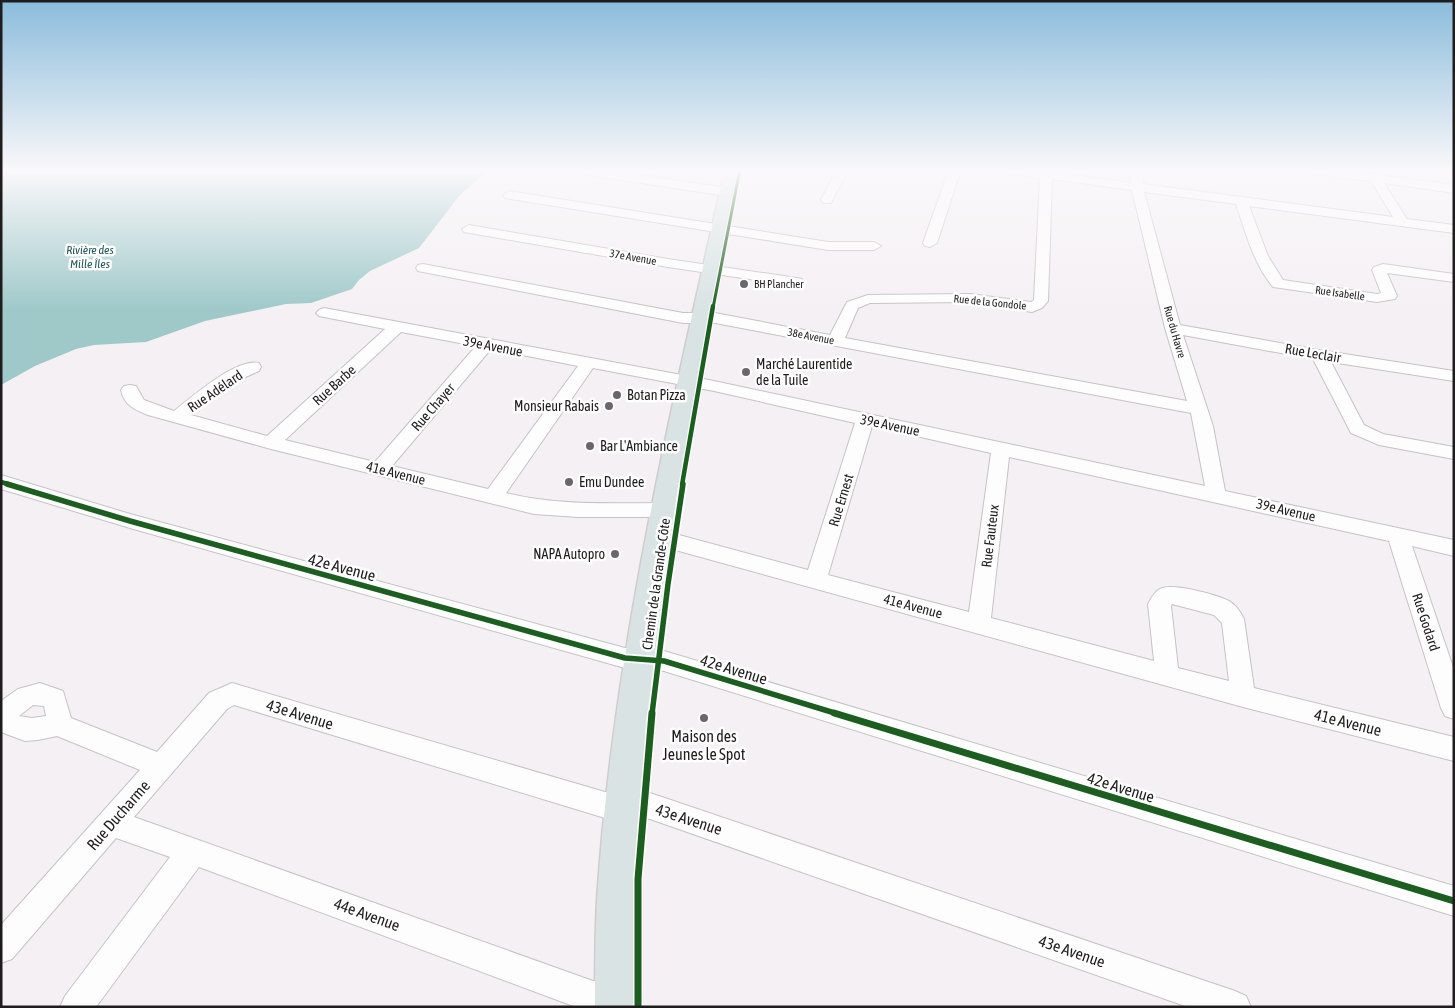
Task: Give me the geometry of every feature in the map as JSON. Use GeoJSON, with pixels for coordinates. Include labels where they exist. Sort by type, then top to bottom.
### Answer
{"type":"FeatureCollection","features":[{"type":"Feature","properties":{"kind":"main road","name":"Chemin de la Grande-Côte"},"geometry":{"type":"LineString","coordinates":[[615,1003],[615,907],[623,804],[641,659],[658,542],[721,216]]}},
{"type":"Feature","properties":{"kind":"street"},"geometry":{"type":"LineString","coordinates":[[640,216],[835,247],[874,246]]}},
{"type":"Feature","properties":{"kind":"street"},"geometry":{"type":"LineString","coordinates":[[930,243],[939,216]]}},
{"type":"Feature","properties":{"kind":"street","name":"Rue de la Gondole"},"geometry":{"type":"LineString","coordinates":[[835,341],[852,305],[868,298],[970,298],[1032,306],[1037,305],[1041,301],[1044,216]]}},
{"type":"Feature","properties":{"kind":"street","name":"Rue du Havre"},"geometry":{"type":"LineString","coordinates":[[1145,216],[1173,328],[1199,409],[1216,495]]}},
{"type":"Feature","properties":{"kind":"street","name":"Rue Isabelle"},"geometry":{"type":"LineString","coordinates":[[1246,216],[1256,244],[1273,279],[1278,284],[1378,298],[1390,296],[1379,270],[1383,268],[1454,278]]}},
{"type":"Feature","properties":{"kind":"street"},"geometry":{"type":"LineString","coordinates":[[1359,216],[1454,229]]}},
{"type":"Feature","properties":{"kind":"street"},"geometry":{"type":"LineString","coordinates":[[1398,216],[1403,222]]}},
{"type":"Feature","properties":{"kind":"street","name":"37e Avenue"},"geometry":{"type":"LineString","coordinates":[[469,229],[797,282]]}},
{"type":"Feature","properties":{"kind":"street","name":"38e Avenue"},"geometry":{"type":"LineString","coordinates":[[423,268],[677,317],[715,318],[1199,409]]}},
{"type":"Feature","properties":{"kind":"street","name":"39e Avenue"},"geometry":{"type":"LineString","coordinates":[[324,313],[588,364],[688,380],[1454,548]]}},
{"type":"Feature","properties":{"kind":"street","name":"Rue Barbe"},"geometry":{"type":"LineString","coordinates":[[270,443],[397,327]]}},
{"type":"Feature","properties":{"kind":"street","name":"Rue Leclair"},"geometry":{"type":"LineString","coordinates":[[1173,328],[1319,355],[1454,376]]}},
{"type":"Feature","properties":{"kind":"street","name":"Rue Chayer"},"geometry":{"type":"LineString","coordinates":[[379,469],[487,344]]}},
{"type":"Feature","properties":{"kind":"street"},"geometry":{"type":"LineString","coordinates":[[1319,355],[1356,429],[1379,439],[1454,453]]}},
{"type":"Feature","properties":{"kind":"street"},"geometry":{"type":"LineString","coordinates":[[493,497],[588,364]]}},
{"type":"Feature","properties":{"kind":"street","name":"Rue Adélard"},"geometry":{"type":"LineString","coordinates":[[177,417],[233,376],[253,367]]}},
{"type":"Feature","properties":{"kind":"street","name":"41e Avenue"},"geometry":{"type":"LineString","coordinates":[[130,390],[130,397],[135,404],[154,411],[270,443],[534,507],[569,510],[664,510]]}},
{"type":"Feature","properties":{"kind":"street","name":"Rue Ernest"},"geometry":{"type":"LineString","coordinates":[[816,580],[865,419]]}},
{"type":"Feature","properties":{"kind":"street","name":"Rue Fauteux"},"geometry":{"type":"LineString","coordinates":[[979,624],[1001,448]]}},
{"type":"Feature","properties":{"kind":"street","name":"42e Avenue"},"geometry":{"type":"LineString","coordinates":[[1,482],[140,524],[625,658],[664,661],[1454,901]]}},
{"type":"Feature","properties":{"kind":"street","name":"Rue Godard"},"geometry":{"type":"LineString","coordinates":[[1398,536],[1454,708]]}},
{"type":"Feature","properties":{"kind":"street","name":"41e Avenue"},"geometry":{"type":"LineString","coordinates":[[658,542],[679,543],[1243,696],[1454,749]]}},
{"type":"Feature","properties":{"kind":"street"},"geometry":{"type":"LineString","coordinates":[[1167,675],[1160,604],[1167,595],[1188,598],[1222,608],[1232,619],[1243,696]]}},
{"type":"Feature","properties":{"kind":"street","name":"43e Avenue"},"geometry":{"type":"LineString","coordinates":[[161,766],[218,701],[232,694],[606,806],[623,804],[650,806],[1235,1007]]}},
{"type":"Feature","properties":{"kind":"street","name":"Rue Ducharme"},"geometry":{"type":"LineString","coordinates":[[1,948],[161,766],[58,724]]}},
{"type":"Feature","properties":{"kind":"street","name":"44e Avenue"},"geometry":{"type":"LineString","coordinates":[[111,823],[193,851],[593,997],[615,1003]]}},
{"type":"Feature","properties":{"kind":"street"},"geometry":{"type":"LineString","coordinates":[[76,1007],[193,851]]}},
{"type":"Feature","properties":{"kind":"water","name":"Rivière des Mille Îles"},"geometry":{"type":"Polygon","coordinates":[[[1,216],[444,216],[419,248],[370,271],[352,289],[311,303],[286,304],[205,321],[146,342],[94,345],[76,349],[35,366],[1,385],[1,216]]]}},
{"type":"Feature","properties":{"kind":"cycle path"},"geometry":{"type":"LineString","coordinates":[[638,1007],[637,927],[639,856],[644,789],[659,653],[689,445],[731,216]]}},
{"type":"Feature","properties":{"kind":"cycle path"},"geometry":{"type":"LineString","coordinates":[[1,482],[130,521],[625,658],[664,661],[1454,901]]}},
{"type":"Feature","properties":{"kind":"place","name":"BH Plancher"},"geometry":{"type":"Point","coordinates":[744,284]}},
{"type":"Feature","properties":{"kind":"place","name":"Marché Laurentide de la Tuile"},"geometry":{"type":"Point","coordinates":[746,372]}},
{"type":"Feature","properties":{"kind":"place","name":"Botan Pizza"},"geometry":{"type":"Point","coordinates":[617,395]}},
{"type":"Feature","properties":{"kind":"place","name":"Monsieur Rabais"},"geometry":{"type":"Point","coordinates":[609,406]}},
{"type":"Feature","properties":{"kind":"place","name":"Bar L'Ambiance"},"geometry":{"type":"Point","coordinates":[590,446]}},
{"type":"Feature","properties":{"kind":"place","name":"Emu Dundee"},"geometry":{"type":"Point","coordinates":[569,482]}},
{"type":"Feature","properties":{"kind":"place","name":"NAPA Autopro"},"geometry":{"type":"Point","coordinates":[615,554]}},
{"type":"Feature","properties":{"kind":"place","name":"Maison des Jeunes le Spot"},"geometry":{"type":"Point","coordinates":[704,718]}}]}
